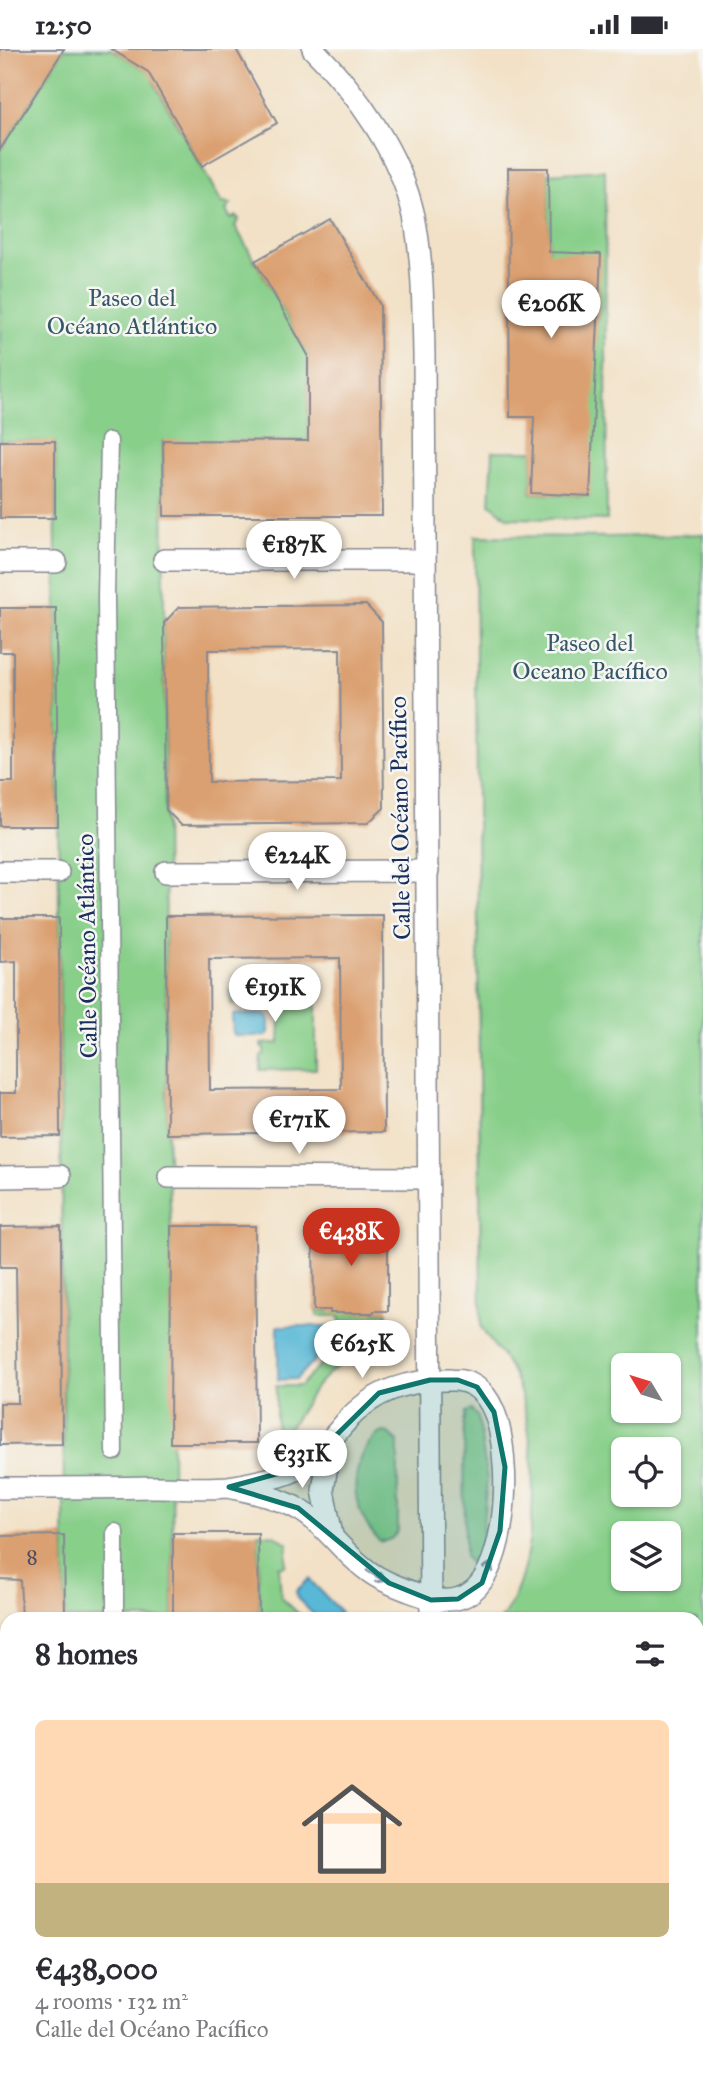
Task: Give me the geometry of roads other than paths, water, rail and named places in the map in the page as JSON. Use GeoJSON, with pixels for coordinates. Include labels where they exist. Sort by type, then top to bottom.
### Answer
{"type":"FeatureCollection","features":[{"type":"Feature","properties":{"kind":"street","name":"Calle del Océano Pacífico"},"geometry":{"type":"LineString","coordinates":[[313,49],[356,97],[377,129],[402,179],[414,215],[419,251],[423,318],[428,871],[431,1609]]}},
{"type":"Feature","properties":{"kind":"street","name":"Calle Océano Atlántico"},"geometry":{"type":"LineString","coordinates":[[108,441],[106,596],[114,1452]]}},
{"type":"Feature","properties":{"kind":"street"},"geometry":{"type":"LineString","coordinates":[[164,560],[424,560]]}},
{"type":"Feature","properties":{"kind":"street"},"geometry":{"type":"LineString","coordinates":[[0,562],[55,562]]}},
{"type":"Feature","properties":{"kind":"street"},"geometry":{"type":"LineString","coordinates":[[166,871],[428,871]]}},
{"type":"Feature","properties":{"kind":"street"},"geometry":{"type":"LineString","coordinates":[[0,872],[58,872]]}},
{"type":"Feature","properties":{"kind":"street"},"geometry":{"type":"LineString","coordinates":[[0,1177],[60,1176]]}},
{"type":"Feature","properties":{"kind":"street"},"geometry":{"type":"LineString","coordinates":[[169,1177],[428,1178]]}},
{"type":"Feature","properties":{"kind":"street"},"geometry":{"type":"LineString","coordinates":[[0,1488],[229,1487],[271,1497],[298,1508],[372,1574],[431,1609],[472,1593],[482,1583],[491,1565],[500,1531],[505,1483],[499,1428],[487,1398],[478,1387],[468,1382],[430,1380],[392,1387],[379,1393],[353,1413],[331,1441],[305,1466],[229,1487]]}},
{"type":"Feature","properties":{"kind":"street"},"geometry":{"type":"LineString","coordinates":[[331,1441],[323,1490],[332,1536]]}},
{"type":"Feature","properties":{"kind":"street"},"geometry":{"type":"LineString","coordinates":[[115,1532],[116,1612]]}},
{"type":"Feature","properties":{"kind":"water"},"geometry":{"type":"Polygon","coordinates":[[[235,1014],[266,1014],[269,1017],[269,1033],[266,1036],[236,1036],[233,1033],[232,1017],[235,1014]]]}},
{"type":"Feature","properties":{"kind":"water"},"geometry":{"type":"Polygon","coordinates":[[[278,1326],[332,1326],[331,1343],[296,1379],[278,1380],[278,1326]]]}},
{"type":"Feature","properties":{"kind":"water"},"geometry":{"type":"Polygon","coordinates":[[[309,1579],[341,1612],[311,1612],[297,1598],[296,1591],[309,1579]]]}},
{"type":"Feature","properties":{"kind":"park label","name":"Paseo del Océano Atlántico"},"geometry":{"type":"Point","coordinates":[132,312]}},
{"type":"Feature","properties":{"kind":"park label","name":"Paseo del Oceano Pacífico"},"geometry":{"type":"Point","coordinates":[590,657]}}]}
